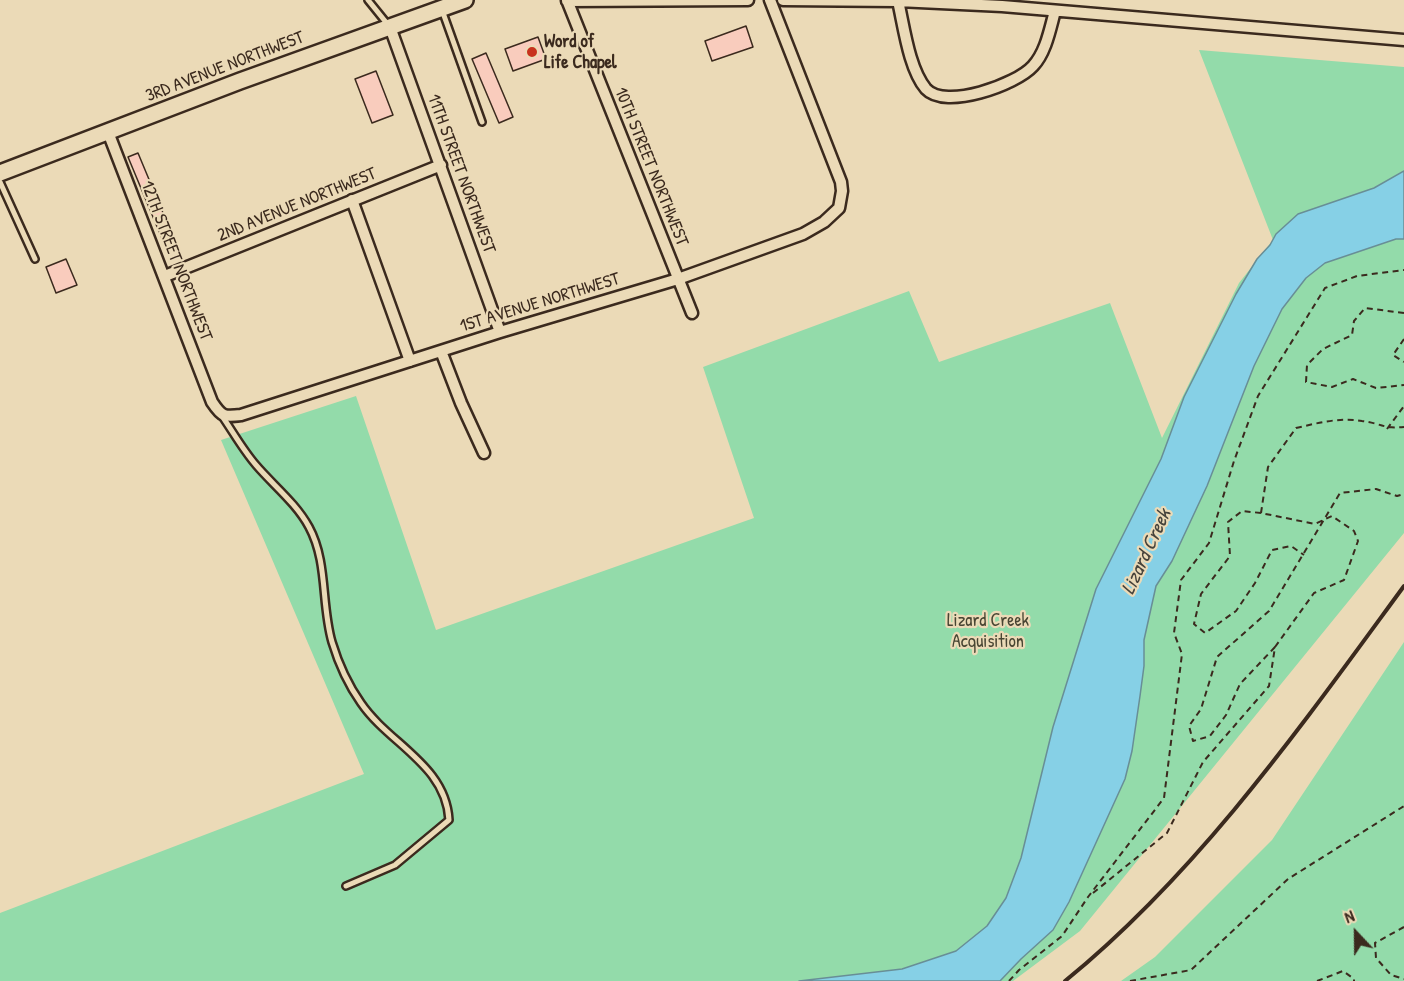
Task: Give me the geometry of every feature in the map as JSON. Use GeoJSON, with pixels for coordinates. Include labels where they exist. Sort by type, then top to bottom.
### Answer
{"type":"FeatureCollection","features":[{"type":"Feature","properties":{"kind":"main road","name":"3RD AVENUE NORTHWEST"},"geometry":{"type":"LineString","coordinates":[[0,173],[465,0]]}},
{"type":"Feature","properties":{"kind":"street"},"geometry":{"type":"LineString","coordinates":[[567,1],[748,0]]}},
{"type":"Feature","properties":{"kind":"street","name":"1ST AVENUE NORTHWEST"},"geometry":{"type":"LineString","coordinates":[[221,415],[228,417],[242,415],[500,332],[678,279],[803,234],[824,222],[838,208],[842,182],[770,0]]}},
{"type":"Feature","properties":{"kind":"street"},"geometry":{"type":"LineString","coordinates":[[783,0],[971,2],[1404,40]]}},
{"type":"Feature","properties":{"kind":"street","name":"10TH STREET NORTHWEST"},"geometry":{"type":"LineString","coordinates":[[567,1],[692,313]]}},
{"type":"Feature","properties":{"kind":"street"},"geometry":{"type":"LineString","coordinates":[[898,1],[920,80],[928,91],[943,97],[983,93],[1010,82],[1033,66],[1047,39],[1055,11]]}},
{"type":"Feature","properties":{"kind":"street","name":"11TH STREET NORTHWEST"},"geometry":{"type":"LineString","coordinates":[[390,27],[500,332]]}},
{"type":"Feature","properties":{"kind":"street","name":"12TH STREET NORTHWEST"},"geometry":{"type":"LineString","coordinates":[[108,132],[212,402],[221,415]]}},
{"type":"Feature","properties":{"kind":"street","name":"2ND AVENUE NORTHWEST"},"geometry":{"type":"LineString","coordinates":[[165,276],[441,165]]}},
{"type":"Feature","properties":{"kind":"street"},"geometry":{"type":"LineString","coordinates":[[352,200],[410,361]]}},
{"type":"Feature","properties":{"kind":"street"},"geometry":{"type":"LineString","coordinates":[[441,351],[484,453]]}},
{"type":"Feature","properties":{"kind":"lane"},"geometry":{"type":"LineString","coordinates":[[368,0],[390,27]]}},
{"type":"Feature","properties":{"kind":"lane"},"geometry":{"type":"LineString","coordinates":[[441,9],[482,122]]}},
{"type":"Feature","properties":{"kind":"lane"},"geometry":{"type":"LineString","coordinates":[[0,182],[35,259]]}},
{"type":"Feature","properties":{"kind":"lane"},"geometry":{"type":"LineString","coordinates":[[221,415],[255,464],[290,501],[309,526],[319,552],[332,642],[345,674],[360,701],[374,720],[429,771],[444,792],[448,806],[448,820],[395,865],[346,886]]}},
{"type":"Feature","properties":{"kind":"path"},"geometry":{"type":"LineString","coordinates":[[1009,981],[1019,970],[1062,936],[1088,897],[1164,798],[1182,654],[1174,633],[1181,580],[1209,543],[1234,461],[1258,396],[1325,288],[1357,276],[1404,270]]}},
{"type":"Feature","properties":{"kind":"path"},"geometry":{"type":"LineString","coordinates":[[1404,313],[1365,308],[1354,321],[1352,335],[1323,349],[1307,365],[1306,382],[1332,387],[1353,379],[1376,388],[1404,385]]}},
{"type":"Feature","properties":{"kind":"path"},"geometry":{"type":"LineString","coordinates":[[1404,339],[1393,354],[1404,362]]}},
{"type":"Feature","properties":{"kind":"path"},"geometry":{"type":"LineString","coordinates":[[1388,429],[1404,406]]}},
{"type":"Feature","properties":{"kind":"path"},"geometry":{"type":"LineString","coordinates":[[1262,513],[1268,468],[1296,428],[1337,420],[1363,421],[1388,429],[1404,427]]}},
{"type":"Feature","properties":{"kind":"path"},"geometry":{"type":"LineString","coordinates":[[1304,555],[1291,546],[1272,550],[1256,583],[1236,610],[1205,633],[1194,624],[1201,594],[1230,556],[1228,522],[1242,511],[1315,524],[1323,520],[1332,516],[1354,531],[1358,541],[1344,580],[1314,593],[1275,647],[1240,684],[1226,715],[1210,736],[1193,741],[1189,726],[1201,709],[1217,657],[1269,611],[1304,555],[1323,520],[1340,493],[1376,489],[1397,496],[1404,494]]}},
{"type":"Feature","properties":{"kind":"path"},"geometry":{"type":"LineString","coordinates":[[1088,897],[1167,833],[1203,762],[1269,686],[1275,647]]}},
{"type":"Feature","properties":{"kind":"path"},"geometry":{"type":"LineString","coordinates":[[1130,981],[1191,970],[1288,879],[1404,806]]}},
{"type":"Feature","properties":{"kind":"path"},"geometry":{"type":"LineString","coordinates":[[1404,927],[1375,943],[1376,958],[1391,975],[1404,979]]}},
{"type":"Feature","properties":{"kind":"path"},"geometry":{"type":"LineString","coordinates":[[1317,981],[1343,971],[1354,981]]}},
{"type":"Feature","properties":{"kind":"green space","name":"Lizard Creek Acquisition"},"geometry":{"type":"Polygon","coordinates":[[[1199,50],[1404,67],[1404,533],[1080,931],[1013,981],[0,981],[0,913],[364,774],[221,440],[356,396],[436,630],[754,518],[703,367],[909,291],[939,362],[1110,303],[1162,438],[1239,283],[1273,240],[1199,50]]]}},
{"type":"Feature","properties":{"kind":"green space"},"geometry":{"type":"Polygon","coordinates":[[[1404,642],[1404,981],[1121,981],[1155,957],[1272,840],[1404,642]]]}},
{"type":"Feature","properties":{"kind":"water","name":"Lizard Creek"},"geometry":{"type":"Polygon","coordinates":[[[1404,171],[1404,239],[1396,239],[1325,263],[1306,278],[1282,309],[1254,366],[1207,486],[1172,561],[1156,586],[1144,640],[1144,666],[1140,696],[1132,751],[1125,779],[1069,902],[1053,930],[1000,981],[799,981],[902,969],[956,951],[987,926],[1006,898],[1021,858],[1053,727],[1096,589],[1161,459],[1184,397],[1236,294],[1257,259],[1270,245],[1276,234],[1298,214],[1374,188],[1404,171]]]}},
{"type":"Feature","properties":{"kind":"building"},"geometry":{"type":"Polygon","coordinates":[[[746,26],[753,47],[712,61],[705,41],[746,26]]]}},
{"type":"Feature","properties":{"kind":"building"},"geometry":{"type":"Polygon","coordinates":[[[538,37],[546,59],[513,71],[505,49],[538,37]]]}},
{"type":"Feature","properties":{"kind":"building"},"geometry":{"type":"Polygon","coordinates":[[[486,53],[513,117],[499,123],[472,59],[486,53]]]}},
{"type":"Feature","properties":{"kind":"building"},"geometry":{"type":"Polygon","coordinates":[[[376,71],[393,115],[372,123],[355,79],[376,71]]]}},
{"type":"Feature","properties":{"kind":"building"},"geometry":{"type":"Polygon","coordinates":[[[138,153],[173,237],[163,241],[128,157],[138,153]]]}},
{"type":"Feature","properties":{"kind":"building"},"geometry":{"type":"Polygon","coordinates":[[[66,259],[77,285],[56,293],[46,267],[66,259]]]}},
{"type":"Feature","properties":{"kind":"railway"},"geometry":{"type":"LineString","coordinates":[[1065,981],[1160,893],[1204,845],[1287,743],[1404,586]]}},
{"type":"Feature","properties":{"kind":"place","name":"Word of Life Chapel"},"geometry":{"type":"Point","coordinates":[532,52]}}]}
